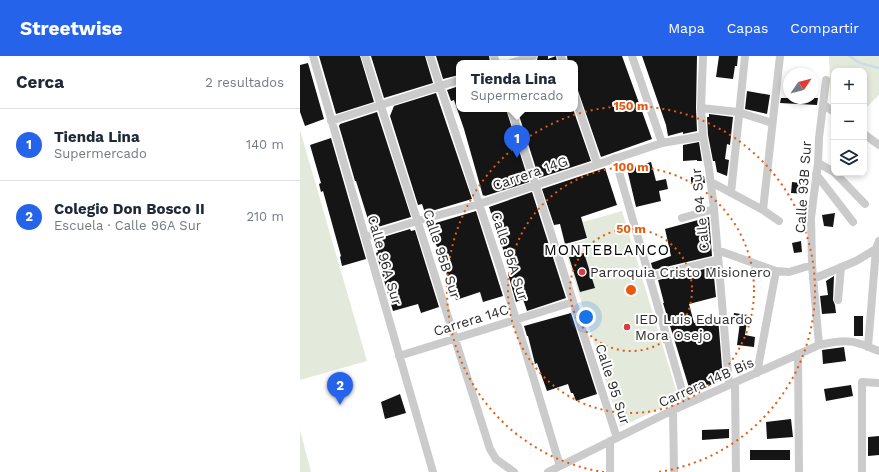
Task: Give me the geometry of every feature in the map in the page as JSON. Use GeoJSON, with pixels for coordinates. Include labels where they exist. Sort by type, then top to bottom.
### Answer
{"type":"FeatureCollection","features":[{"type":"Feature","properties":{"kind":"street","name":"Calle 96A Sur"},"geometry":{"type":"LineString","coordinates":[[313,56],[433,472]]}},
{"type":"Feature","properties":{"kind":"street","name":"Calle 95B Sur"},"geometry":{"type":"LineString","coordinates":[[364,56],[490,449],[501,472]]}},
{"type":"Feature","properties":{"kind":"street","name":"Calle 95A Sur"},"geometry":{"type":"LineString","coordinates":[[430,56],[501,270],[560,466]]}},
{"type":"Feature","properties":{"kind":"street"},"geometry":{"type":"LineString","coordinates":[[520,60],[532,56]]}},
{"type":"Feature","properties":{"kind":"street"},"geometry":{"type":"LineString","coordinates":[[632,56],[662,143]]}},
{"type":"Feature","properties":{"kind":"street","name":"Calle 94 Sur"},"geometry":{"type":"LineString","coordinates":[[702,56],[701,108],[703,136],[711,182],[732,384],[736,472]]}},
{"type":"Feature","properties":{"kind":"street"},"geometry":{"type":"LineString","coordinates":[[731,193],[738,112],[745,56]]}},
{"type":"Feature","properties":{"kind":"street"},"geometry":{"type":"LineString","coordinates":[[763,210],[780,56]]}},
{"type":"Feature","properties":{"kind":"street","name":"Calle 93B Sur"},"geometry":{"type":"LineString","coordinates":[[819,345],[812,265],[811,218],[826,80]]}},
{"type":"Feature","properties":{"kind":"street"},"geometry":{"type":"LineString","coordinates":[[331,121],[456,81]]}},
{"type":"Feature","properties":{"kind":"street"},"geometry":{"type":"LineString","coordinates":[[824,104],[831,110]]}},
{"type":"Feature","properties":{"kind":"street"},"geometry":{"type":"LineString","coordinates":[[578,106],[597,163]]}},
{"type":"Feature","properties":{"kind":"street"},"geometry":{"type":"LineString","coordinates":[[701,108],[738,112],[772,123]]}},
{"type":"Feature","properties":{"kind":"street","name":"Calle 95 Sur"},"geometry":{"type":"LineString","coordinates":[[512,112],[573,302],[613,440],[610,472]]}},
{"type":"Feature","properties":{"kind":"street","name":"Carrera 14G"},"geometry":{"type":"LineString","coordinates":[[365,237],[479,204],[597,163],[662,143],[703,136]]}},
{"type":"Feature","properties":{"kind":"street"},"geometry":{"type":"LineString","coordinates":[[867,136],[879,145]]}},
{"type":"Feature","properties":{"kind":"street"},"geometry":{"type":"LineString","coordinates":[[615,158],[686,404]]}},
{"type":"Feature","properties":{"kind":"street"},"geometry":{"type":"LineString","coordinates":[[818,163],[831,171]]}},
{"type":"Feature","properties":{"kind":"street"},"geometry":{"type":"LineString","coordinates":[[816,174],[853,222]]}},
{"type":"Feature","properties":{"kind":"street"},"geometry":{"type":"LineString","coordinates":[[838,176],[865,204]]}},
{"type":"Feature","properties":{"kind":"street"},"geometry":{"type":"LineString","coordinates":[[711,182],[763,210],[779,221]]}},
{"type":"Feature","properties":{"kind":"street"},"geometry":{"type":"LineString","coordinates":[[682,218],[714,209]]}},
{"type":"Feature","properties":{"kind":"street"},"geometry":{"type":"LineString","coordinates":[[868,347],[876,249],[879,240]]}},
{"type":"Feature","properties":{"kind":"street"},"geometry":{"type":"LineString","coordinates":[[813,279],[856,261],[876,249]]}},
{"type":"Feature","properties":{"kind":"street"},"geometry":{"type":"LineString","coordinates":[[717,250],[776,271],[789,272],[812,265]]}},
{"type":"Feature","properties":{"kind":"street"},"geometry":{"type":"LineString","coordinates":[[649,277],[718,260]]}},
{"type":"Feature","properties":{"kind":"street"},"geometry":{"type":"LineString","coordinates":[[838,300],[841,267]]}},
{"type":"Feature","properties":{"kind":"street"},"geometry":{"type":"LineString","coordinates":[[757,373],[776,271]]}},
{"type":"Feature","properties":{"kind":"street","name":"Carrera 14C"},"geometry":{"type":"LineString","coordinates":[[400,356],[573,302]]}},
{"type":"Feature","properties":{"kind":"street","name":"Carrera 14B Bis"},"geometry":{"type":"LineString","coordinates":[[548,472],[686,404],[819,345],[848,341],[879,351]]}},
{"type":"Feature","properties":{"kind":"street"},"geometry":{"type":"LineString","coordinates":[[798,354],[799,472]]}},
{"type":"Feature","properties":{"kind":"street"},"geometry":{"type":"LineString","coordinates":[[862,472],[862,382],[879,382]]}},
{"type":"Feature","properties":{"kind":"street"},"geometry":{"type":"LineString","coordinates":[[674,410],[674,472]]}},
{"type":"Feature","properties":{"kind":"street","name":"Calle 95B Sur"},"geometry":{"type":"LineString","coordinates":[[496,459],[514,472]]}},
{"type":"Feature","properties":{"kind":"shaded area"},"geometry":{"type":"Polygon","coordinates":[[[829,56],[879,56],[879,95],[867,107],[867,68],[831,68],[831,103],[829,56]]]}},
{"type":"Feature","properties":{"kind":"shaded area"},"geometry":{"type":"Polygon","coordinates":[[[300,130],[367,361],[300,380],[300,130]]]}},
{"type":"Feature","properties":{"kind":"shaded area"},"geometry":{"type":"Polygon","coordinates":[[[622,211],[679,400],[620,427],[564,246],[588,239],[583,222],[622,211]]]}},
{"type":"Feature","properties":{"kind":"shaded area"},"geometry":{"type":"Polygon","coordinates":[[[300,430],[311,472],[300,472],[300,430]]]}},
{"type":"Feature","properties":{"kind":"building"},"geometry":{"type":"Polygon","coordinates":[[[319,56],[360,56],[374,102],[336,114],[319,56]]]}},
{"type":"Feature","properties":{"kind":"building"},"geometry":{"type":"Polygon","coordinates":[[[371,56],[425,56],[433,83],[384,98],[371,56]]]}},
{"type":"Feature","properties":{"kind":"building"},"geometry":{"type":"Polygon","coordinates":[[[436,56],[489,56],[490,60],[456,60],[456,76],[443,79],[436,56]]]}},
{"type":"Feature","properties":{"kind":"building"},"geometry":{"type":"Polygon","coordinates":[[[538,56],[548,56],[548,59],[556,56],[557,60],[537,60],[538,56]]]}},
{"type":"Feature","properties":{"kind":"building"},"geometry":{"type":"Polygon","coordinates":[[[567,56],[622,56],[652,139],[601,157],[578,91],[578,60],[568,60],[567,56]]]}},
{"type":"Feature","properties":{"kind":"building"},"geometry":{"type":"Polygon","coordinates":[[[642,56],[697,56],[697,131],[683,134],[683,132],[668,136],[666,125],[642,56]]]}},
{"type":"Feature","properties":{"kind":"building"},"geometry":{"type":"Polygon","coordinates":[[[719,56],[738,56],[733,79],[716,77],[719,56]]]}},
{"type":"Feature","properties":{"kind":"building"},"geometry":{"type":"Polygon","coordinates":[[[308,63],[324,119],[305,126],[300,112],[300,65],[308,63]]]}},
{"type":"Feature","properties":{"kind":"building"},"geometry":{"type":"Polygon","coordinates":[[[456,87],[456,106],[454,100],[451,101],[447,90],[456,87]]]}},
{"type":"Feature","properties":{"kind":"building"},"geometry":{"type":"Polygon","coordinates":[[[747,91],[770,95],[767,114],[745,109],[747,91]]]}},
{"type":"Feature","properties":{"kind":"building"},"geometry":{"type":"Polygon","coordinates":[[[436,93],[472,199],[425,213],[422,204],[418,205],[390,116],[394,106],[436,93]]]}},
{"type":"Feature","properties":{"kind":"building"},"geometry":{"type":"Polygon","coordinates":[[[781,98],[783,98],[783,103],[780,103],[781,98]]]}},
{"type":"Feature","properties":{"kind":"building"},"geometry":{"type":"Polygon","coordinates":[[[377,112],[411,217],[371,229],[339,126],[340,124],[377,112]]]}},
{"type":"Feature","properties":{"kind":"building"},"geometry":{"type":"Polygon","coordinates":[[[458,112],[507,112],[529,182],[483,196],[458,112]]]}},
{"type":"Feature","properties":{"kind":"building"},"geometry":{"type":"Polygon","coordinates":[[[518,112],[574,112],[591,161],[539,178],[518,112]]]}},
{"type":"Feature","properties":{"kind":"building"},"geometry":{"type":"Polygon","coordinates":[[[709,114],[733,117],[730,145],[727,144],[725,159],[729,160],[727,176],[717,172],[715,161],[713,161],[708,135],[707,117],[709,117],[709,114]]]}},
{"type":"Feature","properties":{"kind":"building"},"geometry":{"type":"Polygon","coordinates":[[[331,138],[366,259],[342,266],[341,256],[323,191],[321,192],[319,184],[321,183],[310,145],[331,138]]]}},
{"type":"Feature","properties":{"kind":"building"},"geometry":{"type":"Polygon","coordinates":[[[699,142],[702,161],[683,161],[683,145],[699,142]]]}},
{"type":"Feature","properties":{"kind":"building"},"geometry":{"type":"Polygon","coordinates":[[[651,162],[656,181],[666,179],[668,189],[659,191],[661,201],[636,207],[627,169],[651,162]]]}},
{"type":"Feature","properties":{"kind":"building"},"geometry":{"type":"Polygon","coordinates":[[[605,168],[617,205],[581,217],[587,238],[565,244],[560,224],[554,225],[542,189],[605,168]]]}},
{"type":"Feature","properties":{"kind":"building"},"geometry":{"type":"Polygon","coordinates":[[[704,176],[705,183],[691,184],[691,177],[704,176]]]}},
{"type":"Feature","properties":{"kind":"building"},"geometry":{"type":"Polygon","coordinates":[[[792,182],[808,184],[807,194],[791,193],[792,182]]]}},
{"type":"Feature","properties":{"kind":"building"},"geometry":{"type":"Polygon","coordinates":[[[532,192],[566,298],[527,311],[523,299],[516,302],[508,274],[511,273],[489,207],[532,192]]]}},
{"type":"Feature","properties":{"kind":"building"},"geometry":{"type":"Polygon","coordinates":[[[476,211],[503,296],[483,302],[480,292],[456,300],[429,225],[476,211]]]}},
{"type":"Feature","properties":{"kind":"building"},"geometry":{"type":"Polygon","coordinates":[[[835,213],[833,227],[824,226],[822,215],[835,213]]]}},
{"type":"Feature","properties":{"kind":"building"},"geometry":{"type":"Polygon","coordinates":[[[709,217],[712,256],[653,270],[651,263],[671,256],[665,229],[709,217]]]}},
{"type":"Feature","properties":{"kind":"building"},"geometry":{"type":"Polygon","coordinates":[[[410,229],[411,231],[415,230],[439,307],[421,313],[418,304],[393,311],[376,253],[378,252],[375,241],[382,239],[380,238],[410,229]]]}},
{"type":"Feature","properties":{"kind":"building"},"geometry":{"type":"Polygon","coordinates":[[[801,241],[802,252],[794,253],[792,243],[801,241]]]}},
{"type":"Feature","properties":{"kind":"building","name":"Parroquia Cristo Misionero"},"geometry":{"type":"Polygon","coordinates":[[[584,253],[595,288],[580,292],[569,257],[584,253]]]}},
{"type":"Feature","properties":{"kind":"building"},"geometry":{"type":"Polygon","coordinates":[[[713,267],[716,297],[689,304],[694,323],[718,317],[723,379],[691,394],[663,303],[658,280],[713,267]]]}},
{"type":"Feature","properties":{"kind":"building"},"geometry":{"type":"Polygon","coordinates":[[[834,276],[833,300],[836,313],[822,314],[820,296],[828,295],[826,281],[834,276]]]}},
{"type":"Feature","properties":{"kind":"building"},"geometry":{"type":"Polygon","coordinates":[[[571,313],[597,394],[576,401],[568,384],[547,391],[537,363],[535,364],[524,326],[571,313]]]}},
{"type":"Feature","properties":{"kind":"building"},"geometry":{"type":"Polygon","coordinates":[[[734,313],[748,315],[745,335],[755,337],[754,347],[737,345],[740,322],[733,321],[734,313]]]}},
{"type":"Feature","properties":{"kind":"building"},"geometry":{"type":"Polygon","coordinates":[[[854,316],[863,316],[863,336],[854,336],[854,316]]]}},
{"type":"Feature","properties":{"kind":"building"},"geometry":{"type":"Polygon","coordinates":[[[844,347],[846,361],[823,364],[822,350],[844,347]]]}},
{"type":"Feature","properties":{"kind":"building"},"geometry":{"type":"Polygon","coordinates":[[[851,385],[853,396],[826,401],[824,389],[851,385]]]}},
{"type":"Feature","properties":{"kind":"building"},"geometry":{"type":"Polygon","coordinates":[[[400,394],[406,413],[385,419],[381,402],[400,394]]]}},
{"type":"Feature","properties":{"kind":"building"},"geometry":{"type":"Polygon","coordinates":[[[791,419],[793,437],[767,439],[766,422],[791,419]]]}},
{"type":"Feature","properties":{"kind":"building"},"geometry":{"type":"Polygon","coordinates":[[[729,429],[729,438],[702,440],[702,430],[729,429]]]}},
{"type":"Feature","properties":{"kind":"building"},"geometry":{"type":"Polygon","coordinates":[[[879,436],[879,455],[868,456],[868,437],[879,436]]]}},
{"type":"Feature","properties":{"kind":"building"},"geometry":{"type":"Polygon","coordinates":[[[750,450],[790,450],[790,460],[750,460],[750,450]]]}},
{"type":"Feature","properties":{"kind":"waterway"},"geometry":{"type":"LineString","coordinates":[[849,56],[860,63],[879,68]]}},
{"type":"Feature","properties":{"kind":"place","name":"Tienda Lina"},"geometry":{"type":"Point","coordinates":[517,158]}},
{"type":"Feature","properties":{"kind":"place","name":"Parroquia Cristo Misionero"},"geometry":{"type":"Point","coordinates":[582,272]}},
{"type":"Feature","properties":{"kind":"place","name":"IED Luis Eduardo Mora Osejo"},"geometry":{"type":"Point","coordinates":[627,327]}},
{"type":"Feature","properties":{"kind":"place","name":"Colegio Don Bosco II"},"geometry":{"type":"Point","coordinates":[340,405]}},
{"type":"Feature","properties":{"kind":"district","name":"MONTEBLANCO"},"geometry":{"type":"Point","coordinates":[607,250]}}]}
